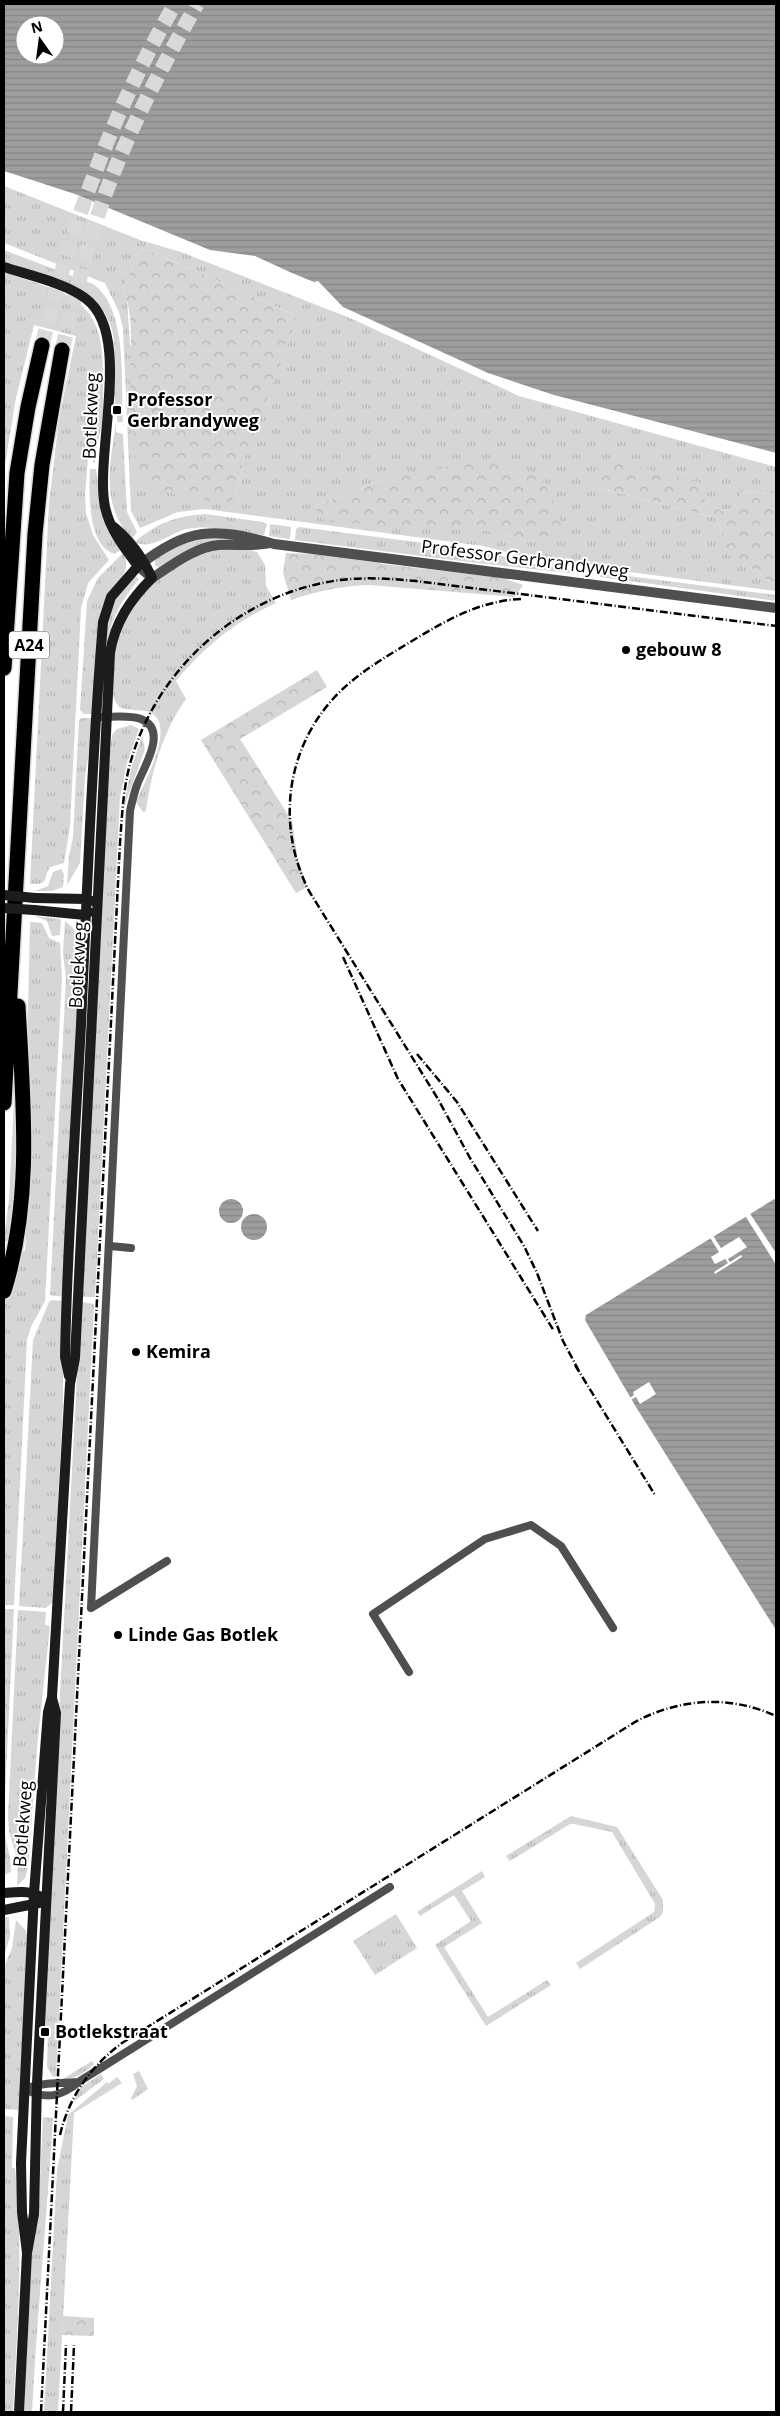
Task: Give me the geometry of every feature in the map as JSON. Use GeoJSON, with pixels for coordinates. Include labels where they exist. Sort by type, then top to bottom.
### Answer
{"type":"FeatureCollection","features":[{"type":"Feature","properties":{"kind":"highway","name":"A24"},"geometry":{"type":"LineString","coordinates":[[4,668],[18,474],[28,407],[42,344]]}},
{"type":"Feature","properties":{"kind":"highway","name":"A24"},"geometry":{"type":"LineString","coordinates":[[4,1103],[35,534],[42,465],[62,350]]}},
{"type":"Feature","properties":{"kind":"highway"},"geometry":{"type":"LineString","coordinates":[[4,1291],[14,1248],[25,1160],[14,942]]}},
{"type":"Feature","properties":{"kind":"main road","name":"Botlekweg"},"geometry":{"type":"LineString","coordinates":[[4,267],[69,289],[85,298],[96,308],[108,333],[110,379],[104,496],[107,513],[119,540],[142,564],[152,578],[133,599],[113,636],[102,717],[85,914],[66,1299],[65,1357],[70,1384]]}},
{"type":"Feature","properties":{"kind":"main road","name":"Botlekweg"},"geometry":{"type":"LineString","coordinates":[[27,2253],[22,2212],[21,2163],[24,2089],[33,1905],[48,1712],[52,1697],[70,1384],[75,1358],[98,905],[103,622],[111,597],[142,564]]}},
{"type":"Feature","properties":{"kind":"main road"},"geometry":{"type":"LineString","coordinates":[[4,896],[86,899],[98,905],[85,914],[4,908]]}},
{"type":"Feature","properties":{"kind":"main road","name":"Botlekweg"},"geometry":{"type":"LineString","coordinates":[[19,2412],[27,2253],[34,2214],[37,2083],[56,1713],[52,1697]]}},
{"type":"Feature","properties":{"kind":"main road"},"geometry":{"type":"LineString","coordinates":[[4,1893],[34,1893],[46,1900]]}},
{"type":"Feature","properties":{"kind":"main road"},"geometry":{"type":"LineString","coordinates":[[4,1910],[33,1905],[46,1900]]}},
{"type":"Feature","properties":{"kind":"street","name":"Professor Gerbrandyweg"},"geometry":{"type":"LineString","coordinates":[[142,564],[162,548],[190,536],[216,532],[256,537],[270,543],[776,608]]}},
{"type":"Feature","properties":{"kind":"street","name":"Professor Gerbrandyweg"},"geometry":{"type":"LineString","coordinates":[[152,578],[183,557],[217,546],[255,546],[270,543]]}},
{"type":"Feature","properties":{"kind":"street"},"geometry":{"type":"LineString","coordinates":[[102,717],[142,720],[149,724],[154,737],[151,753],[135,790],[130,811],[91,1608],[167,1561]]}},
{"type":"Feature","properties":{"kind":"street"},"geometry":{"type":"LineString","coordinates":[[110,1246],[131,1248]]}},
{"type":"Feature","properties":{"kind":"street"},"geometry":{"type":"LineString","coordinates":[[409,1672],[373,1614],[485,1539],[531,1525],[561,1546],[613,1628]]}},
{"type":"Feature","properties":{"kind":"street"},"geometry":{"type":"LineString","coordinates":[[24,2089],[38,2096],[54,2095],[68,2091],[80,2081],[390,1888]]}},
{"type":"Feature","properties":{"kind":"street"},"geometry":{"type":"LineString","coordinates":[[24,2089],[37,2083],[53,2085],[80,2081]]}},
{"type":"Feature","properties":{"kind":"green space"},"geometry":{"type":"Polygon","coordinates":[[[4,186],[140,240],[181,252],[350,318],[519,396],[776,467],[776,494],[742,492],[732,509],[722,511],[706,503],[596,487],[717,518],[722,531],[723,547],[776,586],[776,591],[537,560],[483,546],[205,509],[178,512],[140,528],[131,511],[123,329],[119,312],[105,283],[4,243],[4,186]],[[139,249],[123,290],[127,298],[130,345],[236,495],[243,462],[295,315],[150,251],[139,249]],[[422,473],[380,481],[315,506],[495,532],[531,542],[422,473]]]}},
{"type":"Feature","properties":{"kind":"green space"},"geometry":{"type":"Polygon","coordinates":[[[139,249],[150,251],[295,315],[292,334],[243,462],[236,495],[229,504],[170,493],[140,480],[137,476],[130,401],[130,324],[127,299],[123,290],[139,249]]]}},
{"type":"Feature","properties":{"kind":"green space"},"geometry":{"type":"Polygon","coordinates":[[[4,250],[93,284],[104,295],[112,310],[120,347],[123,422],[117,422],[113,384],[114,344],[112,330],[106,314],[96,302],[68,284],[4,262],[4,250]]]}},
{"type":"Feature","properties":{"kind":"green space"},"geometry":{"type":"Polygon","coordinates":[[[4,272],[64,294],[78,303],[89,314],[97,329],[102,350],[102,422],[95,463],[93,458],[88,458],[85,495],[86,513],[93,535],[109,560],[88,583],[81,608],[70,826],[64,863],[50,867],[44,881],[40,884],[30,884],[49,503],[59,419],[76,336],[34,325],[16,398],[4,470],[4,272]]]}},
{"type":"Feature","properties":{"kind":"green space"},"geometry":{"type":"Polygon","coordinates":[[[116,423],[116,432],[123,434],[127,512],[137,532],[132,539],[122,526],[111,498],[111,454],[116,423]]]}},
{"type":"Feature","properties":{"kind":"green space"},"geometry":{"type":"Polygon","coordinates":[[[489,458],[542,479],[557,511],[562,531],[557,535],[531,542],[495,532],[331,522],[321,518],[315,506],[380,481],[489,458]]]}},
{"type":"Feature","properties":{"kind":"green space"},"geometry":{"type":"Polygon","coordinates":[[[598,460],[614,461],[701,483],[706,503],[722,511],[732,509],[742,492],[776,494],[776,586],[722,547],[722,531],[717,518],[596,487],[598,460]]]}},
{"type":"Feature","properties":{"kind":"green space"},"geometry":{"type":"Polygon","coordinates":[[[90,469],[96,469],[100,501],[105,521],[114,540],[121,549],[115,554],[106,549],[99,541],[95,530],[90,503],[90,469]]]}},
{"type":"Feature","properties":{"kind":"green space"},"geometry":{"type":"Polygon","coordinates":[[[205,514],[267,524],[264,535],[205,527],[186,529],[154,543],[141,544],[135,542],[159,525],[176,519],[205,514]]]}},
{"type":"Feature","properties":{"kind":"green space"},"geometry":{"type":"Polygon","coordinates":[[[270,524],[291,527],[290,539],[269,536],[270,524]]]}},
{"type":"Feature","properties":{"kind":"green space"},"geometry":{"type":"Polygon","coordinates":[[[299,527],[479,550],[528,563],[569,569],[570,573],[295,540],[296,529],[299,527]]]}},
{"type":"Feature","properties":{"kind":"green space"},"geometry":{"type":"Polygon","coordinates":[[[213,536],[255,540],[187,551],[159,567],[155,566],[155,559],[174,547],[213,536]]]}},
{"type":"Feature","properties":{"kind":"green space"},"geometry":{"type":"Polygon","coordinates":[[[224,549],[247,549],[257,552],[265,565],[266,586],[276,603],[222,636],[199,656],[176,681],[186,699],[178,711],[159,752],[146,811],[143,812],[136,802],[156,754],[160,740],[160,728],[157,718],[149,712],[119,707],[116,702],[112,683],[116,645],[123,624],[133,605],[147,589],[163,575],[182,563],[202,554],[224,549]]]}},
{"type":"Feature","properties":{"kind":"green space"},"geometry":{"type":"Polygon","coordinates":[[[123,553],[126,568],[112,590],[94,714],[84,714],[80,710],[87,601],[98,578],[123,553]]]}},
{"type":"Feature","properties":{"kind":"green space"},"geometry":{"type":"Polygon","coordinates":[[[286,553],[338,555],[369,559],[383,564],[503,578],[523,585],[515,597],[369,585],[349,586],[291,600],[283,573],[286,553]]]}},
{"type":"Feature","properties":{"kind":"green space"},"geometry":{"type":"Polygon","coordinates":[[[601,574],[776,595],[776,601],[600,577],[601,574]]]}},
{"type":"Feature","properties":{"kind":"green space"},"geometry":{"type":"Polygon","coordinates":[[[135,575],[139,579],[115,617],[108,643],[104,643],[110,614],[116,598],[135,575]]]}},
{"type":"Feature","properties":{"kind":"green space"},"geometry":{"type":"Polygon","coordinates":[[[317,670],[327,687],[240,739],[292,821],[297,855],[307,887],[296,893],[201,740],[317,670]]]}},
{"type":"Feature","properties":{"kind":"green space"},"geometry":{"type":"Polygon","coordinates":[[[82,718],[94,718],[85,777],[80,863],[67,885],[73,837],[79,720],[82,718]]]}},
{"type":"Feature","properties":{"kind":"green space"},"geometry":{"type":"Polygon","coordinates":[[[131,725],[139,729],[127,763],[120,798],[95,1297],[81,1297],[106,789],[112,735],[117,729],[131,725]]]}},
{"type":"Feature","properties":{"kind":"green space"},"geometry":{"type":"Polygon","coordinates":[[[142,736],[145,749],[123,810],[131,769],[142,736]]]}},
{"type":"Feature","properties":{"kind":"green space"},"geometry":{"type":"Polygon","coordinates":[[[61,869],[64,874],[63,887],[52,891],[35,891],[48,886],[53,872],[61,869]]]}},
{"type":"Feature","properties":{"kind":"green space"},"geometry":{"type":"Polygon","coordinates":[[[35,916],[61,919],[60,935],[52,936],[47,921],[35,916]]]}},
{"type":"Feature","properties":{"kind":"green space"},"geometry":{"type":"Polygon","coordinates":[[[65,921],[75,930],[80,948],[64,1297],[50,1295],[66,979],[63,952],[65,921]]]}},
{"type":"Feature","properties":{"kind":"green space"},"geometry":{"type":"Polygon","coordinates":[[[30,922],[42,923],[49,938],[60,943],[62,978],[45,1301],[31,1327],[27,1340],[14,1605],[4,1605],[4,1248],[5,1250],[25,1251],[26,1237],[24,1237],[32,1151],[27,1053],[30,922]]]}},
{"type":"Feature","properties":{"kind":"green space"},"geometry":{"type":"Polygon","coordinates":[[[15,1081],[21,1144],[9,1242],[4,1241],[4,1239],[9,1200],[15,1081]]]}},
{"type":"Feature","properties":{"kind":"green space"},"geometry":{"type":"Polygon","coordinates":[[[52,1300],[63,1301],[63,1404],[53,1602],[46,1608],[19,1606],[33,1340],[49,1302],[52,1300]]]}},
{"type":"Feature","properties":{"kind":"green space"},"geometry":{"type":"Polygon","coordinates":[[[81,1302],[94,1304],[56,2077],[52,2076],[47,2066],[48,2031],[46,2030],[43,2011],[81,1302]]]}},
{"type":"Feature","properties":{"kind":"green space"},"geometry":{"type":"Polygon","coordinates":[[[4,1609],[14,1609],[4,1814],[4,1609]]]}},
{"type":"Feature","properties":{"kind":"green space"},"geometry":{"type":"Polygon","coordinates":[[[18,1610],[46,1612],[45,1625],[50,1626],[37,1747],[28,1868],[25,1878],[17,1886],[18,1862],[9,1831],[8,1816],[18,1610]]]}},
{"type":"Feature","properties":{"kind":"green space"},"geometry":{"type":"Polygon","coordinates":[[[571,1816],[617,1827],[663,1900],[663,1912],[660,1917],[580,1969],[576,1963],[654,1912],[655,1904],[612,1832],[570,1824],[510,1861],[506,1856],[571,1816]]]}},
{"type":"Feature","properties":{"kind":"green space"},"geometry":{"type":"Polygon","coordinates":[[[4,1831],[11,1872],[4,1875],[4,1831]]]}},
{"type":"Feature","properties":{"kind":"green space"},"geometry":{"type":"Polygon","coordinates":[[[482,1871],[485,1877],[462,1891],[482,1923],[444,1947],[488,2017],[547,1980],[551,1985],[486,2026],[435,1945],[471,1921],[454,1895],[420,1916],[417,1912],[482,1871]]]}},
{"type":"Feature","properties":{"kind":"green space"},"geometry":{"type":"Polygon","coordinates":[[[396,1914],[417,1948],[375,1975],[353,1941],[396,1914]]]}},
{"type":"Feature","properties":{"kind":"green space"},"geometry":{"type":"Polygon","coordinates":[[[4,1917],[9,1917],[10,1937],[4,1956],[4,1917]]]}},
{"type":"Feature","properties":{"kind":"green space"},"geometry":{"type":"Polygon","coordinates":[[[16,1920],[26,1931],[28,1942],[20,2110],[4,2109],[4,1967],[12,1948],[16,1920]]]}},
{"type":"Feature","properties":{"kind":"green space"},"geometry":{"type":"Polygon","coordinates":[[[92,2061],[94,2064],[83,2073],[70,2079],[61,2080],[92,2061]]]}},
{"type":"Feature","properties":{"kind":"green space"},"geometry":{"type":"Polygon","coordinates":[[[139,2071],[148,2089],[132,2100],[131,2098],[137,2086],[133,2074],[139,2071]]]}},
{"type":"Feature","properties":{"kind":"green space"},"geometry":{"type":"Polygon","coordinates":[[[101,2074],[104,2079],[73,2102],[81,2087],[101,2074]]]}},
{"type":"Feature","properties":{"kind":"green space"},"geometry":{"type":"Polygon","coordinates":[[[117,2077],[122,2083],[74,2113],[58,2412],[44,2412],[57,2170],[68,2115],[107,2082],[108,2084],[117,2077]]]}},
{"type":"Feature","properties":{"kind":"green space"},"geometry":{"type":"Polygon","coordinates":[[[4,2116],[13,2117],[12,2168],[15,2168],[19,2229],[19,2290],[13,2412],[4,2412],[4,2116]]]}},
{"type":"Feature","properties":{"kind":"green space"},"geometry":{"type":"Polygon","coordinates":[[[43,2117],[53,2118],[32,2412],[24,2412],[32,2247],[38,2221],[43,2117]]]}},
{"type":"Feature","properties":{"kind":"green space"},"geometry":{"type":"Polygon","coordinates":[[[63,2316],[94,2318],[94,2336],[62,2335],[63,2316]]]}},
{"type":"Feature","properties":{"kind":"shaded area"},"geometry":{"type":"Polygon","coordinates":[[[4,4],[776,4],[776,453],[554,395],[488,373],[343,307],[318,281],[314,282],[255,256],[210,250],[75,194],[4,171],[4,4]]]}},
{"type":"Feature","properties":{"kind":"shaded area"},"geometry":{"type":"Polygon","coordinates":[[[776,1198],[776,1630],[636,1407],[585,1320],[586,1315],[776,1198]]]}},
{"type":"Feature","properties":{"kind":"shaded area"},"geometry":{"type":"Polygon","coordinates":[[[231,1199],[236,1200],[242,1206],[242,1216],[236,1222],[231,1223],[226,1222],[220,1216],[219,1211],[220,1206],[226,1200],[231,1199]]]}},
{"type":"Feature","properties":{"kind":"shaded area"},"geometry":{"type":"Polygon","coordinates":[[[254,1214],[263,1218],[267,1227],[263,1236],[254,1240],[245,1236],[241,1227],[245,1218],[254,1214]]]}},
{"type":"Feature","properties":{"kind":"pier"},"geometry":{"type":"Polygon","coordinates":[[[749,1212],[776,1253],[775,1263],[744,1214],[749,1212]]]}},
{"type":"Feature","properties":{"kind":"pier"},"geometry":{"type":"Polygon","coordinates":[[[712,1234],[721,1248],[739,1237],[747,1247],[728,1259],[730,1262],[741,1255],[742,1257],[715,1274],[714,1272],[728,1263],[725,1259],[715,1264],[711,1257],[719,1252],[709,1236],[712,1234]]]}},
{"type":"Feature","properties":{"kind":"pier"},"geometry":{"type":"Polygon","coordinates":[[[649,1382],[656,1394],[640,1404],[636,1397],[629,1401],[628,1399],[634,1395],[633,1392],[649,1382]]]}},
{"type":"Feature","properties":{"kind":"tunnel"},"geometry":{"type":"LineString","coordinates":[[42,345],[67,256],[96,170],[132,86],[175,4]]}},
{"type":"Feature","properties":{"kind":"tunnel"},"geometry":{"type":"LineString","coordinates":[[62,350],[93,231],[115,168],[148,96],[197,4]]}},
{"type":"Feature","properties":{"kind":"railway"},"geometry":{"type":"LineString","coordinates":[[41,2412],[120,843],[126,784],[130,764],[141,732],[157,701],[177,673],[200,648],[226,626],[254,608],[285,594],[330,581],[367,578],[416,581],[776,626]]}},
{"type":"Feature","properties":{"kind":"railway"},"geometry":{"type":"LineString","coordinates":[[521,599],[491,603],[451,619],[380,661],[341,691],[316,721],[304,743],[296,767],[291,792],[290,817],[292,842],[299,867],[309,891],[438,1099],[470,1158],[524,1246],[537,1273],[563,1341],[579,1371]]}},
{"type":"Feature","properties":{"kind":"railway"},"geometry":{"type":"LineString","coordinates":[[343,957],[398,1079],[554,1331]]}},
{"type":"Feature","properties":{"kind":"railway"},"geometry":{"type":"LineString","coordinates":[[417,1054],[457,1102],[538,1231]]}},
{"type":"Feature","properties":{"kind":"railway"},"geometry":{"type":"LineString","coordinates":[[575,1365],[655,1495]]}},
{"type":"Feature","properties":{"kind":"railway"},"geometry":{"type":"LineString","coordinates":[[60,2135],[69,2108],[82,2084],[100,2062],[122,2043],[635,1722],[670,1708],[705,1702],[741,1705],[759,1709],[776,1716]]}},
{"type":"Feature","properties":{"kind":"railway"},"geometry":{"type":"LineString","coordinates":[[63,2412],[66,2345]]}},
{"type":"Feature","properties":{"kind":"railway"},"geometry":{"type":"LineString","coordinates":[[71,2412],[74,2345]]}},
{"type":"Feature","properties":{"kind":"place","name":"Professor Gerbrandyweg"},"geometry":{"type":"Point","coordinates":[117,410]}},
{"type":"Feature","properties":{"kind":"place","name":"gebouw 8"},"geometry":{"type":"Point","coordinates":[626,650]}},
{"type":"Feature","properties":{"kind":"place","name":"Kemira"},"geometry":{"type":"Point","coordinates":[136,1352]}},
{"type":"Feature","properties":{"kind":"place","name":"Linde Gas Botlek"},"geometry":{"type":"Point","coordinates":[118,1635]}},
{"type":"Feature","properties":{"kind":"place","name":"Botlekstraat"},"geometry":{"type":"Point","coordinates":[45,2032]}}]}
